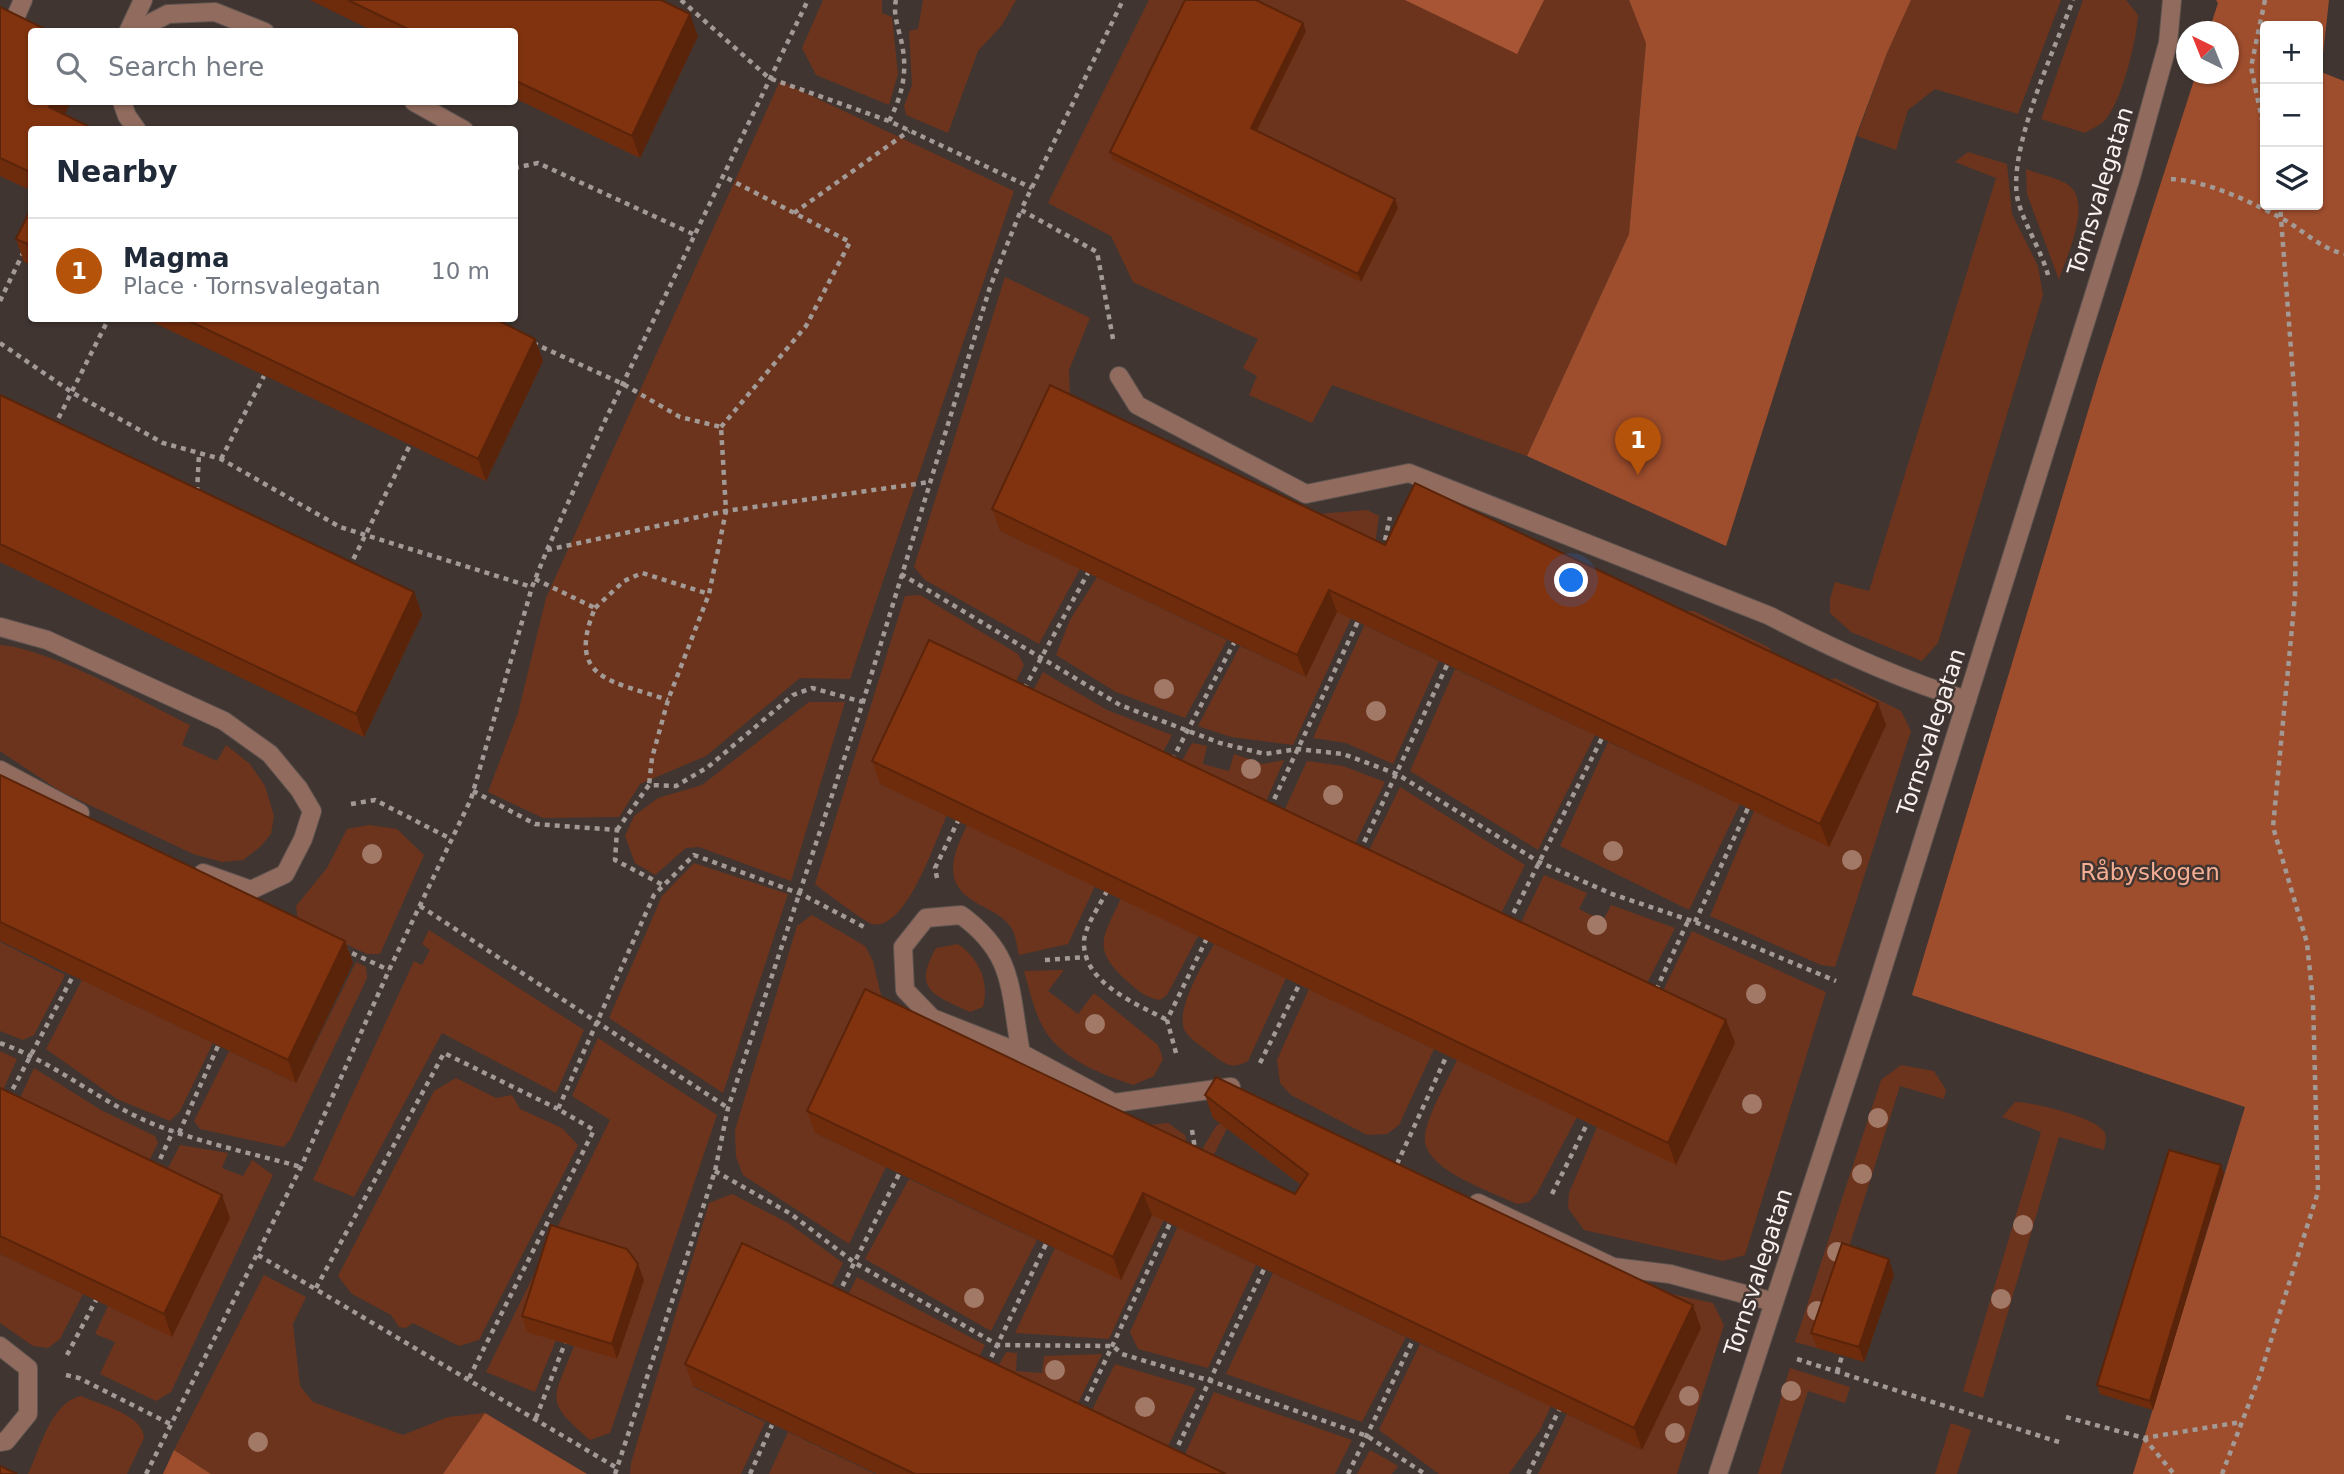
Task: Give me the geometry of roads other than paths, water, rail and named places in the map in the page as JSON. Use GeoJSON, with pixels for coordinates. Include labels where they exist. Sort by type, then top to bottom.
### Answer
{"type":"FeatureCollection","features":[{"type":"Feature","properties":{"kind":"street"},"geometry":{"type":"LineString","coordinates":[[130,28],[143,0]]}},
{"type":"Feature","properties":{"kind":"street","name":"Tornsvalegatan"},"geometry":{"type":"LineString","coordinates":[[1718,1474],[1874,996],[2131,177],[2168,43],[2172,0]]}},
{"type":"Feature","properties":{"kind":"street"},"geometry":{"type":"LineString","coordinates":[[13,8],[35,26]]}},
{"type":"Feature","properties":{"kind":"street"},"geometry":{"type":"LineString","coordinates":[[141,28],[168,14],[215,12],[255,28]]}},
{"type":"Feature","properties":{"kind":"street"},"geometry":{"type":"LineString","coordinates":[[123,105],[134,126]]}},
{"type":"Feature","properties":{"kind":"street"},"geometry":{"type":"LineString","coordinates":[[419,105],[457,126]]}},
{"type":"Feature","properties":{"kind":"street"},"geometry":{"type":"LineString","coordinates":[[1119,376],[1137,405],[1306,494],[1409,472],[1770,616],[1872,665],[1967,700]]}},
{"type":"Feature","properties":{"kind":"street"},"geometry":{"type":"LineString","coordinates":[[0,627],[47,640],[225,721],[271,754],[299,789],[312,811],[303,838],[285,874],[251,890],[219,881],[183,863]]}},
{"type":"Feature","properties":{"kind":"street"},"geometry":{"type":"LineString","coordinates":[[0,770],[98,822]]}},
{"type":"Feature","properties":{"kind":"street"},"geometry":{"type":"LineString","coordinates":[[1021,1053],[1005,963],[986,933],[961,915],[926,918],[903,947],[905,989],[932,1018],[1021,1053],[1114,1102],[1233,1087],[1246,1092]]}},
{"type":"Feature","properties":{"kind":"street"},"geometry":{"type":"LineString","coordinates":[[1457,1193],[1613,1267],[1670,1274],[1774,1303]]}},
{"type":"Feature","properties":{"kind":"street"},"geometry":{"type":"LineString","coordinates":[[0,1346],[28,1368],[28,1414],[6,1441],[0,1442]]}},
{"type":"Feature","properties":{"kind":"place","name":"Magma"},"geometry":{"type":"Point","coordinates":[1638,475]}},
{"type":"Feature","properties":{"kind":"park label","name":"Råbyskogen"},"geometry":{"type":"Point","coordinates":[2150,872]}}]}
